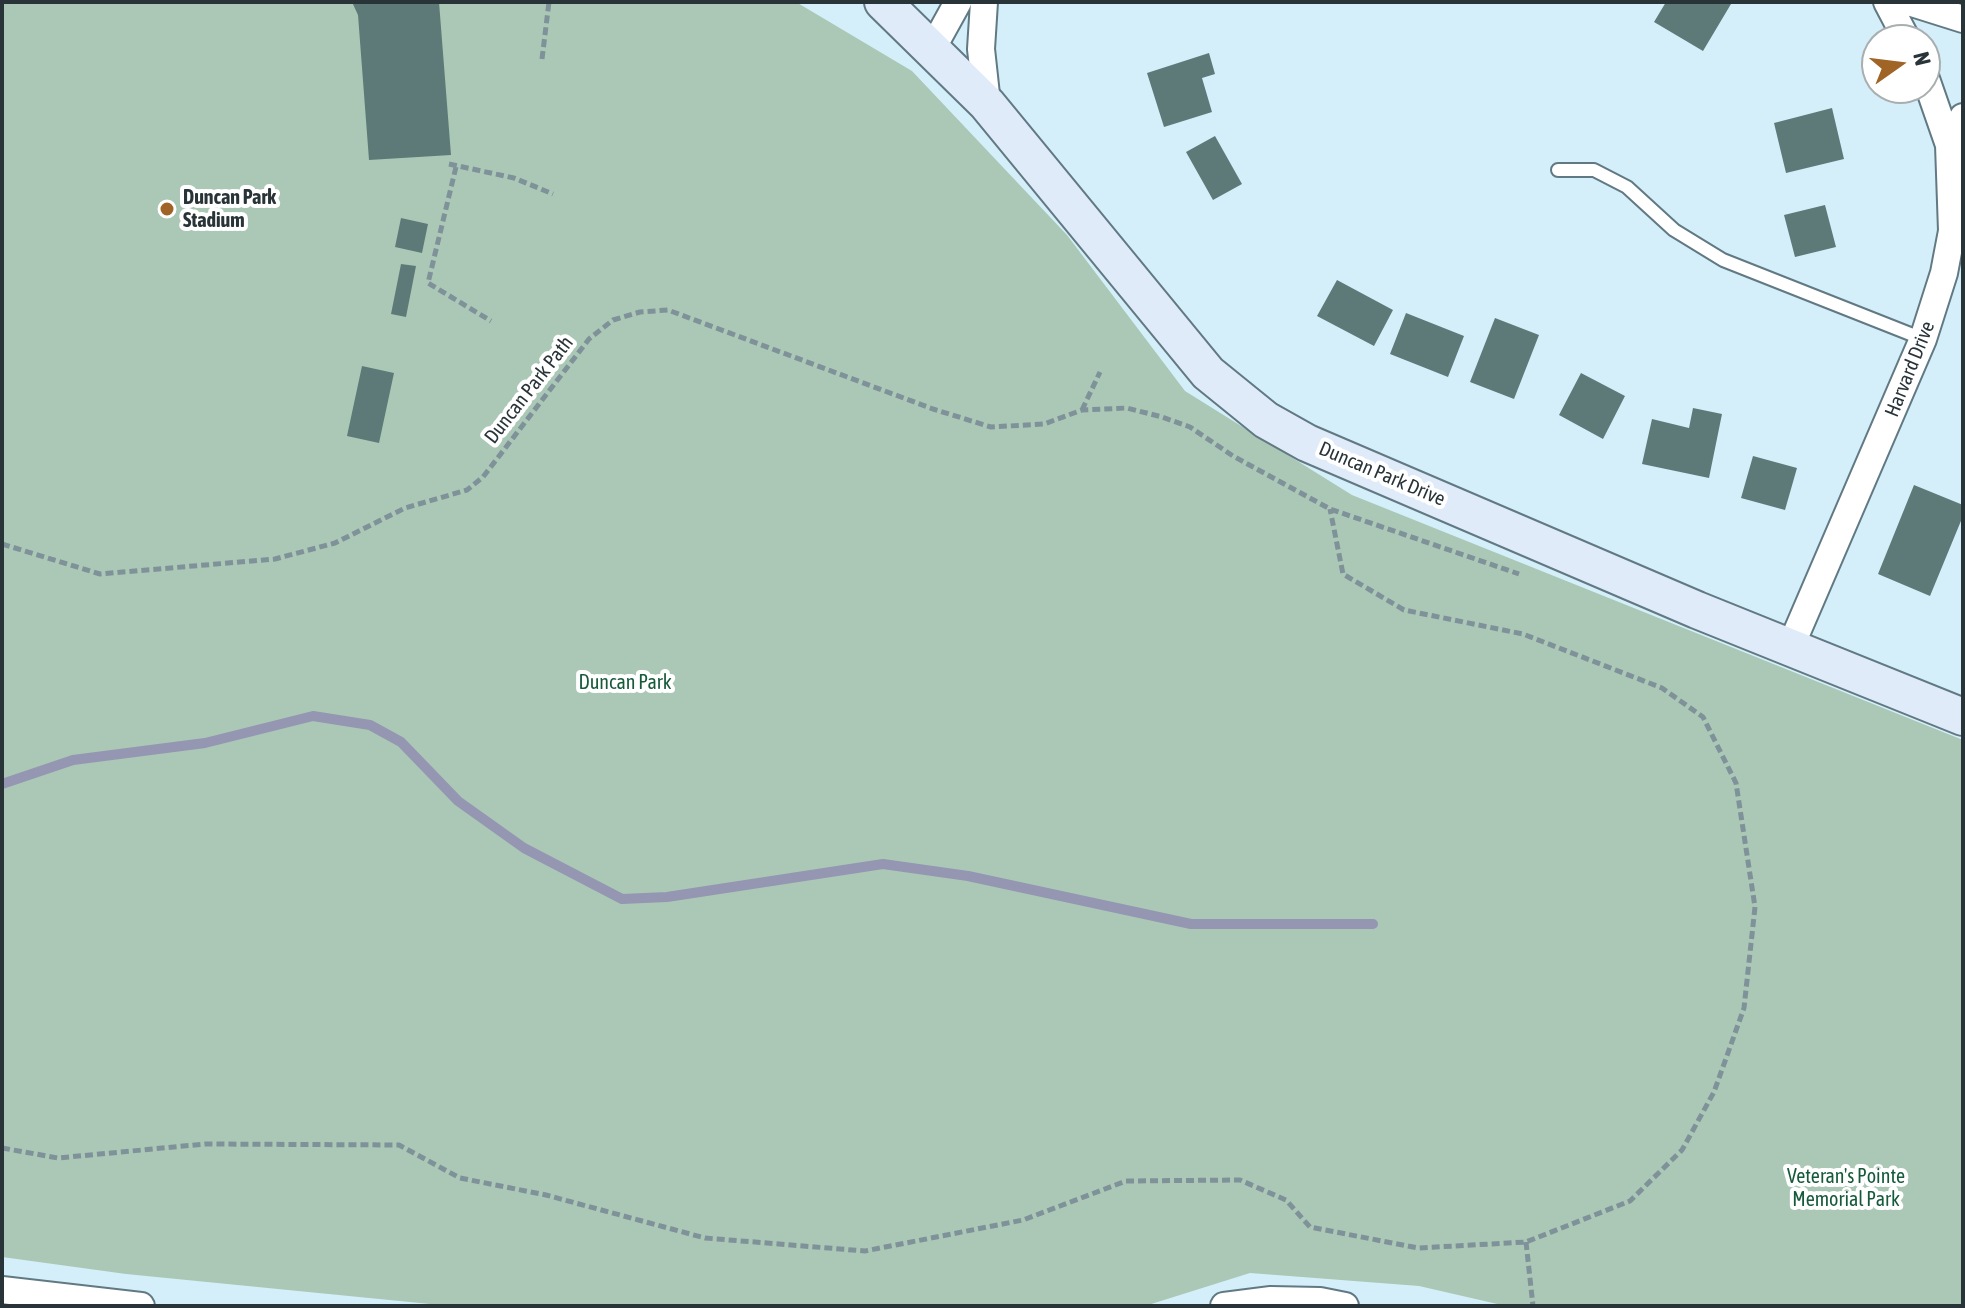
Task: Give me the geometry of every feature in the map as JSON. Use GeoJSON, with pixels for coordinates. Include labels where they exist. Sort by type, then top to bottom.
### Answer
{"type":"FeatureCollection","features":[{"type":"Feature","properties":{"kind":"street","name":"Duncan Park Drive"},"geometry":{"type":"LineString","coordinates":[[883,2],[987,104],[1208,373],[1266,420],[1307,443],[1790,648],[1963,717]]}},
{"type":"Feature","properties":{"kind":"street"},"geometry":{"type":"LineString","coordinates":[[932,49],[958,2]]}},
{"type":"Feature","properties":{"kind":"street"},"geometry":{"type":"LineString","coordinates":[[984,2],[981,49],[987,104]]}},
{"type":"Feature","properties":{"kind":"street"},"geometry":{"type":"LineString","coordinates":[[1887,2],[1899,24]]}},
{"type":"Feature","properties":{"kind":"street"},"geometry":{"type":"LineString","coordinates":[[1909,2],[1963,19]]}},
{"type":"Feature","properties":{"kind":"street","name":"Harvard Drive"},"geometry":{"type":"LineString","coordinates":[[1790,648],[1923,339],[1944,273],[1952,231],[1949,145],[1935,104]]}},
{"type":"Feature","properties":{"kind":"street"},"geometry":{"type":"LineString","coordinates":[[1949,145],[1963,117]]}},
{"type":"Feature","properties":{"kind":"street"},"geometry":{"type":"LineString","coordinates":[[2,1290],[141,1306]]}},
{"type":"Feature","properties":{"kind":"street"},"geometry":{"type":"LineString","coordinates":[[1224,1306],[1271,1300],[1320,1301],[1345,1306]]}},
{"type":"Feature","properties":{"kind":"lane"},"geometry":{"type":"LineString","coordinates":[[1558,170],[1594,170],[1627,187],[1674,230],[1723,260],[1923,339]]}},
{"type":"Feature","properties":{"kind":"path"},"geometry":{"type":"LineString","coordinates":[[542,59],[549,2]]}},
{"type":"Feature","properties":{"kind":"path"},"geometry":{"type":"LineString","coordinates":[[449,164],[514,178],[553,194]]}},
{"type":"Feature","properties":{"kind":"path"},"geometry":{"type":"LineString","coordinates":[[456,167],[428,283],[491,321]]}},
{"type":"Feature","properties":{"kind":"path","name":"Duncan Park Path"},"geometry":{"type":"LineString","coordinates":[[2,544],[100,574],[275,559],[335,543],[405,508],[467,490],[483,477],[589,339],[613,320],[640,312],[668,310],[933,409],[991,427],[1044,424],[1082,410],[1100,372]]}},
{"type":"Feature","properties":{"kind":"path"},"geometry":{"type":"LineString","coordinates":[[2,1148],[58,1158],[205,1144],[399,1145],[460,1178],[546,1195],[705,1238],[865,1251],[1023,1220],[1126,1181],[1240,1180],[1286,1200],[1310,1227],[1418,1248],[1526,1242],[1630,1201],[1682,1150],[1714,1092],[1744,1008],[1755,907],[1736,783],[1703,717],[1662,688],[1523,634],[1404,610],[1343,574],[1330,509]]}},
{"type":"Feature","properties":{"kind":"path"},"geometry":{"type":"LineString","coordinates":[[1526,1242],[1533,1306]]}},
{"type":"Feature","properties":{"kind":"green space","name":"Duncan Park"},"geometry":{"type":"Polygon","coordinates":[[[2,2],[796,2],[912,71],[1067,235],[1185,391],[1352,495],[1963,740],[1963,1306],[1506,1306],[1419,1286],[1250,1273],[1145,1306],[450,1306],[126,1274],[2,1257],[2,2]]]}},
{"type":"Feature","properties":{"kind":"building"},"geometry":{"type":"Polygon","coordinates":[[[352,2],[439,2],[451,155],[369,160],[358,15],[352,2]]]}},
{"type":"Feature","properties":{"kind":"building"},"geometry":{"type":"Polygon","coordinates":[[[1666,2],[1731,4],[1703,51],[1654,22],[1666,2]]]}},
{"type":"Feature","properties":{"kind":"building"},"geometry":{"type":"Polygon","coordinates":[[[1209,53],[1215,74],[1202,78],[1212,112],[1164,127],[1147,73],[1209,53]]]}},
{"type":"Feature","properties":{"kind":"building"},"geometry":{"type":"Polygon","coordinates":[[[1832,108],[1844,159],[1786,173],[1774,123],[1832,108]]]}},
{"type":"Feature","properties":{"kind":"building"},"geometry":{"type":"Polygon","coordinates":[[[1215,136],[1242,184],[1213,200],[1186,152],[1215,136]]]}},
{"type":"Feature","properties":{"kind":"building"},"geometry":{"type":"Polygon","coordinates":[[[1825,205],[1836,247],[1795,257],[1784,215],[1825,205]]]}},
{"type":"Feature","properties":{"kind":"building"},"geometry":{"type":"Polygon","coordinates":[[[401,218],[428,224],[422,253],[395,247],[401,218]]]}},
{"type":"Feature","properties":{"kind":"building"},"geometry":{"type":"Polygon","coordinates":[[[401,264],[416,266],[406,317],[391,314],[401,264]]]}},
{"type":"Feature","properties":{"kind":"building"},"geometry":{"type":"Polygon","coordinates":[[[1337,280],[1393,310],[1374,346],[1317,316],[1337,280]]]}},
{"type":"Feature","properties":{"kind":"building"},"geometry":{"type":"Polygon","coordinates":[[[1406,313],[1464,336],[1448,377],[1390,354],[1406,313]]]}},
{"type":"Feature","properties":{"kind":"building"},"geometry":{"type":"Polygon","coordinates":[[[1495,318],[1539,335],[1514,399],[1470,382],[1495,318]]]}},
{"type":"Feature","properties":{"kind":"building"},"geometry":{"type":"Polygon","coordinates":[[[362,366],[394,373],[379,443],[347,436],[362,366]]]}},
{"type":"Feature","properties":{"kind":"building"},"geometry":{"type":"Polygon","coordinates":[[[1581,373],[1625,396],[1603,439],[1559,415],[1581,373]]]}},
{"type":"Feature","properties":{"kind":"building"},"geometry":{"type":"Polygon","coordinates":[[[1693,408],[1722,414],[1709,478],[1642,464],[1652,419],[1689,428],[1693,408]]]}},
{"type":"Feature","properties":{"kind":"building"},"geometry":{"type":"Polygon","coordinates":[[[1753,456],[1797,468],[1785,510],[1741,498],[1753,456]]]}},
{"type":"Feature","properties":{"kind":"building"},"geometry":{"type":"Polygon","coordinates":[[[1914,485],[1963,505],[1963,516],[1930,596],[1878,574],[1914,485]]]}},
{"type":"Feature","properties":{"kind":"waterway"},"geometry":{"type":"LineString","coordinates":[[2,784],[73,760],[205,743],[313,716],[370,725],[401,742],[458,801],[524,848],[622,899],[667,897],[883,864],[968,876],[1191,924],[1373,924]]}},
{"type":"Feature","properties":{"kind":"place","name":"Duncan Park Stadium"},"geometry":{"type":"Point","coordinates":[167,209]}},
{"type":"Feature","properties":{"kind":"park label","name":"Veteran's Pointe Memorial Park"},"geometry":{"type":"Point","coordinates":[1846,1188]}}]}
